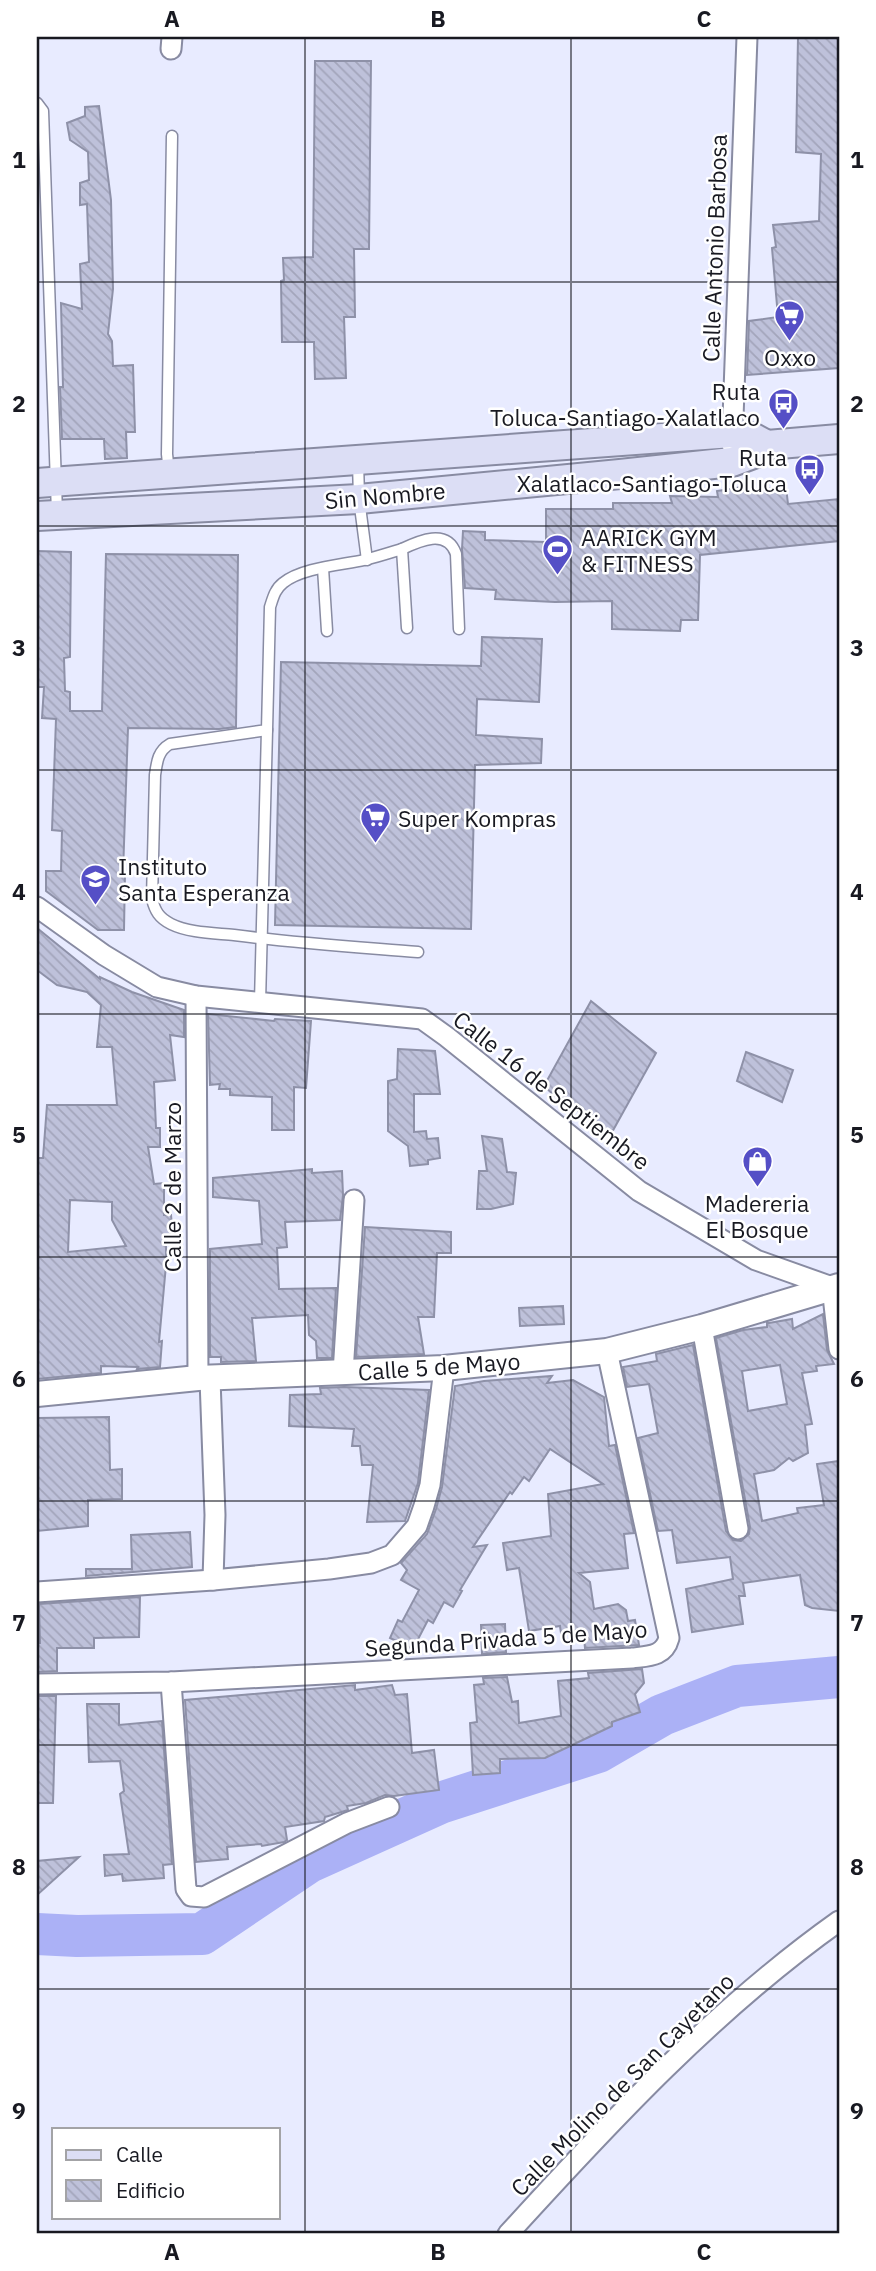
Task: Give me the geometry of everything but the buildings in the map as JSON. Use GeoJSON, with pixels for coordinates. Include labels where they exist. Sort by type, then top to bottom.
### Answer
{"type":"FeatureCollection","features":[{"type":"Feature","properties":{"kind":"main road"},"geometry":{"type":"LineString","coordinates":[[732,433],[767,444],[839,439]]}},
{"type":"Feature","properties":{"kind":"main road","name":"Sin Nombre"},"geometry":{"type":"LineString","coordinates":[[47,482],[732,433]]}},
{"type":"Feature","properties":{"kind":"main road"},"geometry":{"type":"LineString","coordinates":[[733,462],[756,453],[767,444]]}},
{"type":"Feature","properties":{"kind":"main road","name":"Sin Nombre"},"geometry":{"type":"LineString","coordinates":[[47,516],[359,499],[733,462]]}},
{"type":"Feature","properties":{"kind":"street","name":"Calle Antonio Barbosa"},"geometry":{"type":"LineString","coordinates":[[733,462],[747,37]]}},
{"type":"Feature","properties":{"kind":"street","name":"Calle 16 de Septiembre"},"geometry":{"type":"LineString","coordinates":[[37,907],[104,955],[156,987],[196,996],[422,1019],[639,1191],[756,1260],[836,1286]]}},
{"type":"Feature","properties":{"kind":"street","name":"Calle 2 de Marzo"},"geometry":{"type":"LineString","coordinates":[[196,996],[204,1379],[215,1515],[213,1580]]}},
{"type":"Feature","properties":{"kind":"street"},"geometry":{"type":"LineString","coordinates":[[344,1373],[354,1200]]}},
{"type":"Feature","properties":{"kind":"street","name":"Calle 5 de Mayo"},"geometry":{"type":"LineString","coordinates":[[37,1394],[204,1379],[444,1368],[607,1351],[702,1327],[836,1286]]}},
{"type":"Feature","properties":{"kind":"street"},"geometry":{"type":"LineString","coordinates":[[836,1286],[839,1349]]}},
{"type":"Feature","properties":{"kind":"street"},"geometry":{"type":"LineString","coordinates":[[702,1327],[738,1529]]}},
{"type":"Feature","properties":{"kind":"street","name":"Segunda Privada 5 de Mayo"},"geometry":{"type":"LineString","coordinates":[[37,1684],[171,1682],[632,1658],[658,1654],[664,1650],[669,1638],[607,1351]]}},
{"type":"Feature","properties":{"kind":"street"},"geometry":{"type":"LineString","coordinates":[[37,1592],[213,1580],[371,1563],[392,1555],[417,1526],[424,1506],[444,1368]]}},
{"type":"Feature","properties":{"kind":"street"},"geometry":{"type":"LineString","coordinates":[[171,1682],[186,1889],[191,1896],[204,1897],[347,1823],[390,1807]]}},
{"type":"Feature","properties":{"kind":"street","name":"Calle Molino de San Cayetano"},"geometry":{"type":"LineString","coordinates":[[509,2234],[622,2112],[688,2046],[752,1988],[839,1921]]}},
{"type":"Feature","properties":{"kind":"lane"},"geometry":{"type":"LineString","coordinates":[[37,103],[43,111],[41,185],[47,516]]}},
{"type":"Feature","properties":{"kind":"lane"},"geometry":{"type":"LineString","coordinates":[[169,473],[167,454],[172,136]]}},
{"type":"Feature","properties":{"kind":"lane"},"geometry":{"type":"LineString","coordinates":[[358,460],[359,499],[367,559]]}},
{"type":"Feature","properties":{"kind":"lane"},"geometry":{"type":"LineString","coordinates":[[260,1002],[270,607],[274,594],[281,584],[292,577],[367,559],[402,549],[418,541],[436,538],[448,541],[456,554],[459,629]]}},
{"type":"Feature","properties":{"kind":"lane"},"geometry":{"type":"LineString","coordinates":[[402,549],[407,628]]}},
{"type":"Feature","properties":{"kind":"lane"},"geometry":{"type":"LineString","coordinates":[[323,568],[327,631]]}},
{"type":"Feature","properties":{"kind":"lane"},"geometry":{"type":"LineString","coordinates":[[267,730],[170,744],[163,748],[155,775],[152,899],[155,910],[173,925],[186,929],[261,939],[418,953]]}},
{"type":"Feature","properties":{"kind":"waterway"},"geometry":{"type":"LineString","coordinates":[[37,1934],[202,1934],[309,1862],[440,1803],[598,1752],[662,1715],[737,1686],[839,1677]]}},
{"type":"Feature","properties":{"kind":"place","name":"Oxxo"},"geometry":{"type":"Point","coordinates":[790,343]}},
{"type":"Feature","properties":{"kind":"place","name":"Ruta Toluca-Santiago-Xalatlaco"},"geometry":{"type":"Point","coordinates":[783,431]}},
{"type":"Feature","properties":{"kind":"place","name":"Ruta Xalatlaco-Santiago-Toluca"},"geometry":{"type":"Point","coordinates":[810,497]}},
{"type":"Feature","properties":{"kind":"place","name":"AARICK GYM & FITNESS"},"geometry":{"type":"Point","coordinates":[558,577]}},
{"type":"Feature","properties":{"kind":"place","name":"Super Kompras"},"geometry":{"type":"Point","coordinates":[375,845]}},
{"type":"Feature","properties":{"kind":"place","name":"Instituto Santa Esperanza"},"geometry":{"type":"Point","coordinates":[95,906]}},
{"type":"Feature","properties":{"kind":"place","name":"Madereria El Bosque"},"geometry":{"type":"Point","coordinates":[757,1189]}}]}
